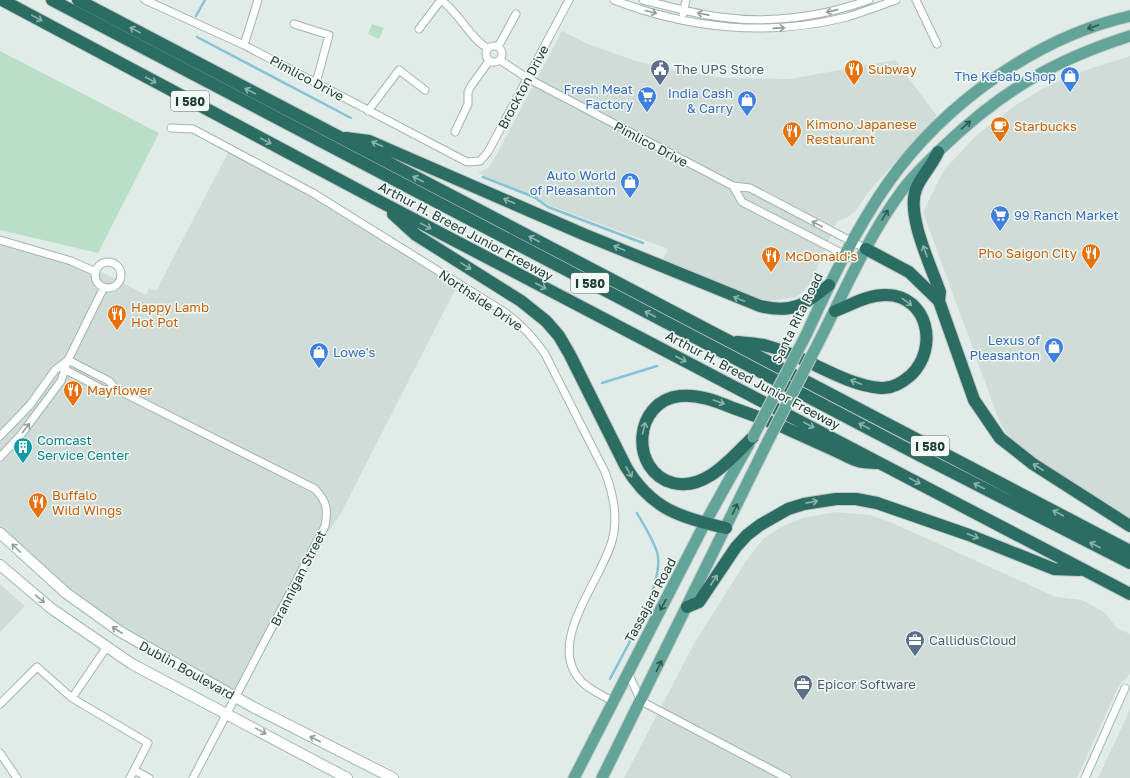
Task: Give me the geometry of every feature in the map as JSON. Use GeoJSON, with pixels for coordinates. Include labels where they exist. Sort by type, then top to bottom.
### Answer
{"type":"FeatureCollection","features":[{"type":"Feature","properties":{"kind":"highway","name":"Arthur H. Breed Junior Freeway"},"geometry":{"type":"LineString","coordinates":[[2,0],[379,201],[881,463],[1081,570],[1130,594]]}},
{"type":"Feature","properties":{"kind":"highway","name":"I 580"},"geometry":{"type":"LineString","coordinates":[[52,0],[899,445],[1130,563]]}},
{"type":"Feature","properties":{"kind":"highway","name":"Arthur H. Breed Junior Freeway"},"geometry":{"type":"LineString","coordinates":[[78,0],[1130,551]]}},
{"type":"Feature","properties":{"kind":"highway"},"geometry":{"type":"LineString","coordinates":[[336,136],[369,141],[598,240],[760,306],[776,310],[796,307],[810,301],[830,285]]}},
{"type":"Feature","properties":{"kind":"highway"},"geometry":{"type":"LineString","coordinates":[[938,152],[933,165],[916,188],[913,207],[915,220],[940,292],[939,301],[974,400],[1000,438],[1034,464],[1130,526]]}},
{"type":"Feature","properties":{"kind":"highway"},"geometry":{"type":"LineString","coordinates":[[379,201],[416,235],[521,301],[546,320],[559,336],[570,354],[636,484],[659,504],[690,520],[726,528]]}},
{"type":"Feature","properties":{"kind":"highway"},"geometry":{"type":"LineString","coordinates":[[866,249],[909,272],[939,301]]}},
{"type":"Feature","properties":{"kind":"highway"},"geometry":{"type":"LineString","coordinates":[[730,341],[768,346],[864,385],[883,388],[896,385],[907,379],[917,369],[927,348],[927,335],[924,322],[918,311],[902,298],[889,295],[879,295],[835,311]]}},
{"type":"Feature","properties":{"kind":"highway"},"geometry":{"type":"LineString","coordinates":[[753,437],[712,475],[700,481],[686,484],[673,483],[661,477],[650,466],[641,445],[644,425],[650,413],[658,405],[674,397],[695,396],[715,401],[782,426],[858,462],[881,463]]}},
{"type":"Feature","properties":{"kind":"highway"},"geometry":{"type":"LineString","coordinates":[[687,606],[699,602],[736,547],[747,535],[760,525],[788,509],[804,504],[836,499],[856,499],[877,503],[969,535],[1054,569],[1081,570]]}},
{"type":"Feature","properties":{"kind":"main road","name":"Santa Rita Road"},"geometry":{"type":"LineString","coordinates":[[753,437],[852,242],[885,187],[928,135],[976,92],[1013,66],[1088,29],[1130,16]]}},
{"type":"Feature","properties":{"kind":"main road"},"geometry":{"type":"LineString","coordinates":[[602,778],[768,441],[859,262],[901,191],[917,172],[986,108],[1036,75],[1094,47],[1130,36]]}},
{"type":"Feature","properties":{"kind":"main road","name":"Tassajara Road"},"geometry":{"type":"LineString","coordinates":[[574,778],[612,701],[628,673],[705,523],[753,437]]}},
{"type":"Feature","properties":{"kind":"main road","name":"Dublin Boulevard"},"geometry":{"type":"LineString","coordinates":[[0,533],[40,572],[92,613],[145,647],[236,697],[393,778]]}},
{"type":"Feature","properties":{"kind":"main road","name":"Dublin Boulevard"},"geometry":{"type":"LineString","coordinates":[[0,565],[52,609],[106,648],[158,679],[248,724],[347,778]]}},
{"type":"Feature","properties":{"kind":"street","name":"Pimlico Drive"},"geometry":{"type":"LineString","coordinates":[[145,0],[244,45],[467,162]]}},
{"type":"Feature","properties":{"kind":"street"},"geometry":{"type":"LineString","coordinates":[[244,45],[258,0]]}},
{"type":"Feature","properties":{"kind":"street"},"geometry":{"type":"LineString","coordinates":[[419,29],[441,0],[459,16],[479,43],[487,48]]}},
{"type":"Feature","properties":{"kind":"street","name":"Brockton Drive"},"geometry":{"type":"LineString","coordinates":[[467,162],[480,161],[488,152],[569,0]]}},
{"type":"Feature","properties":{"kind":"street"},"geometry":{"type":"LineString","coordinates":[[614,0],[636,9],[682,20],[717,27],[750,30],[800,26],[847,17],[896,0]]}},
{"type":"Feature","properties":{"kind":"street"},"geometry":{"type":"LineString","coordinates":[[642,0],[719,17],[749,20],[802,17],[853,6],[869,0]]}},
{"type":"Feature","properties":{"kind":"street"},"geometry":{"type":"LineString","coordinates":[[682,20],[686,0]]}},
{"type":"Feature","properties":{"kind":"street"},"geometry":{"type":"LineString","coordinates":[[916,0],[937,44]]}},
{"type":"Feature","properties":{"kind":"street"},"geometry":{"type":"LineString","coordinates":[[498,47],[516,14]]}},
{"type":"Feature","properties":{"kind":"street"},"geometry":{"type":"LineString","coordinates":[[294,24],[329,35],[316,83]]}},
{"type":"Feature","properties":{"kind":"street"},"geometry":{"type":"LineString","coordinates":[[487,48],[492,46],[498,47],[502,53],[500,60],[496,62],[489,61]]}},
{"type":"Feature","properties":{"kind":"street"},"geometry":{"type":"LineString","coordinates":[[487,48],[485,54],[489,61]]}},
{"type":"Feature","properties":{"kind":"street","name":"Pimlico Drive"},"geometry":{"type":"LineString","coordinates":[[500,60],[527,78],[733,186],[750,188],[866,249]]}},
{"type":"Feature","properties":{"kind":"street"},"geometry":{"type":"LineString","coordinates":[[455,132],[468,104],[468,92],[489,61]]}},
{"type":"Feature","properties":{"kind":"street"},"geometry":{"type":"LineString","coordinates":[[368,111],[399,70],[425,90]]}},
{"type":"Feature","properties":{"kind":"street","name":"Northside Drive"},"geometry":{"type":"LineString","coordinates":[[170,128],[193,129],[314,193],[506,313],[522,325],[535,339],[545,354],[605,472],[611,488],[614,503],[613,536],[603,566],[570,634],[568,649],[574,672],[581,681],[592,690],[612,701]]}},
{"type":"Feature","properties":{"kind":"street"},"geometry":{"type":"LineString","coordinates":[[733,186],[742,202],[859,262]]}},
{"type":"Feature","properties":{"kind":"street"},"geometry":{"type":"LineString","coordinates":[[0,240],[71,261],[96,272]]}},
{"type":"Feature","properties":{"kind":"street"},"geometry":{"type":"LineString","coordinates":[[105,263],[113,264],[119,269],[121,277],[118,284],[111,288],[104,287],[97,281],[96,272],[101,265],[105,263]]}},
{"type":"Feature","properties":{"kind":"street"},"geometry":{"type":"LineString","coordinates":[[0,436],[62,369],[68,360],[104,287]]}},
{"type":"Feature","properties":{"kind":"street","name":"Brannigan Street"},"geometry":{"type":"LineString","coordinates":[[68,360],[108,381],[116,389],[315,489],[324,499],[327,514],[325,526],[193,778]]}},
{"type":"Feature","properties":{"kind":"street"},"geometry":{"type":"LineString","coordinates":[[0,457],[20,436],[61,380],[62,369]]}},
{"type":"Feature","properties":{"kind":"street","name":"Brannigan Street"},"geometry":{"type":"LineString","coordinates":[[62,369],[104,390],[116,389]]}},
{"type":"Feature","properties":{"kind":"street"},"geometry":{"type":"LineString","coordinates":[[72,698],[106,648]]}},
{"type":"Feature","properties":{"kind":"street"},"geometry":{"type":"LineString","coordinates":[[0,704],[37,667],[72,698],[148,743],[130,778]]}},
{"type":"Feature","properties":{"kind":"street"},"geometry":{"type":"LineString","coordinates":[[628,673],[641,701],[787,778]]}},
{"type":"Feature","properties":{"kind":"street"},"geometry":{"type":"LineString","coordinates":[[1085,778],[1125,688]]}},
{"type":"Feature","properties":{"kind":"street"},"geometry":{"type":"LineString","coordinates":[[1,756],[17,778]]}},
{"type":"Feature","properties":{"kind":"street"},"geometry":{"type":"LineString","coordinates":[[134,770],[149,778]]}},
{"type":"Feature","properties":{"kind":"shaded area"},"geometry":{"type":"Polygon","coordinates":[[[562,31],[588,44],[633,60],[675,71],[725,78],[790,79],[895,60],[937,116],[870,190],[855,212],[846,218],[837,221],[815,273],[806,289],[796,297],[769,301],[756,298],[663,259],[668,249],[549,205],[535,197],[478,173],[488,168],[497,154],[562,31]]]}},
{"type":"Feature","properties":{"kind":"shaded area"},"geometry":{"type":"Polygon","coordinates":[[[1130,56],[1130,518],[1030,455],[1006,433],[999,420],[923,212],[944,170],[977,135],[1016,105],[1042,89],[1074,74],[1130,56]]]}},
{"type":"Feature","properties":{"kind":"shaded area"},"geometry":{"type":"Polygon","coordinates":[[[230,149],[337,210],[457,286],[341,513],[329,531],[241,695],[135,638],[70,593],[28,556],[0,528],[0,241],[108,275],[146,295],[149,288],[156,291],[230,149]]]}},
{"type":"Feature","properties":{"kind":"shaded area"},"geometry":{"type":"Polygon","coordinates":[[[836,512],[870,515],[890,522],[1056,597],[1082,600],[1104,612],[1117,628],[1130,634],[1130,674],[1119,685],[1077,778],[624,778],[696,640],[747,560],[763,539],[781,527],[803,518],[836,512]]]}},
{"type":"Feature","properties":{"kind":"shaded area"},"geometry":{"type":"Polygon","coordinates":[[[0,584],[25,606],[0,632],[0,584]]]}},
{"type":"Feature","properties":{"kind":"shaded area"},"geometry":{"type":"Polygon","coordinates":[[[1130,707],[1130,778],[1098,778],[1129,712],[1130,707]]]}},
{"type":"Feature","properties":{"kind":"green space"},"geometry":{"type":"Polygon","coordinates":[[[372,24],[384,28],[379,39],[368,34],[372,24]]]}},
{"type":"Feature","properties":{"kind":"green space"},"geometry":{"type":"Polygon","coordinates":[[[0,51],[159,133],[98,253],[0,230],[0,51]]]}},
{"type":"Feature","properties":{"kind":"waterway"},"geometry":{"type":"LineString","coordinates":[[196,16],[205,0]]}},
{"type":"Feature","properties":{"kind":"waterway"},"geometry":{"type":"LineString","coordinates":[[197,37],[351,118]]}},
{"type":"Feature","properties":{"kind":"waterway"},"geometry":{"type":"LineString","coordinates":[[483,177],[534,197],[548,207],[643,243]]}},
{"type":"Feature","properties":{"kind":"waterway"},"geometry":{"type":"LineString","coordinates":[[602,383],[657,366]]}},
{"type":"Feature","properties":{"kind":"waterway"},"geometry":{"type":"LineString","coordinates":[[610,679],[649,602],[658,570],[657,552],[637,513]]}},
{"type":"Feature","properties":{"kind":"place","name":"The UPS Store"},"geometry":{"type":"Point","coordinates":[660,86]}},
{"type":"Feature","properties":{"kind":"place","name":"Subway"},"geometry":{"type":"Point","coordinates":[854,86]}},
{"type":"Feature","properties":{"kind":"place","name":"The Kebab Shop"},"geometry":{"type":"Point","coordinates":[1070,93]}},
{"type":"Feature","properties":{"kind":"place","name":"Fresh Meat Factory"},"geometry":{"type":"Point","coordinates":[647,113]}},
{"type":"Feature","properties":{"kind":"place","name":"India Cash & Carry"},"geometry":{"type":"Point","coordinates":[747,117]}},
{"type":"Feature","properties":{"kind":"place","name":"Starbucks"},"geometry":{"type":"Point","coordinates":[1000,143]}},
{"type":"Feature","properties":{"kind":"place","name":"Kimono Japanese Restaurant"},"geometry":{"type":"Point","coordinates":[792,148]}},
{"type":"Feature","properties":{"kind":"place","name":"Auto World of Pleasanton"},"geometry":{"type":"Point","coordinates":[630,199]}},
{"type":"Feature","properties":{"kind":"place","name":"99 Ranch Market"},"geometry":{"type":"Point","coordinates":[1000,232]}},
{"type":"Feature","properties":{"kind":"place","name":"Pho Saigon City"},"geometry":{"type":"Point","coordinates":[1091,270]}},
{"type":"Feature","properties":{"kind":"place","name":"McDonald's"},"geometry":{"type":"Point","coordinates":[771,273]}},
{"type":"Feature","properties":{"kind":"place","name":"Happy Lamb Hot Pot"},"geometry":{"type":"Point","coordinates":[117,331]}},
{"type":"Feature","properties":{"kind":"place","name":"Lexus of Pleasanton"},"geometry":{"type":"Point","coordinates":[1054,364]}},
{"type":"Feature","properties":{"kind":"place","name":"Lowe's"},"geometry":{"type":"Point","coordinates":[319,369]}},
{"type":"Feature","properties":{"kind":"place","name":"Mayflower"},"geometry":{"type":"Point","coordinates":[73,407]}},
{"type":"Feature","properties":{"kind":"place","name":"Comcast Service Center"},"geometry":{"type":"Point","coordinates":[23,464]}},
{"type":"Feature","properties":{"kind":"place","name":"Buffalo Wild Wings"},"geometry":{"type":"Point","coordinates":[38,519]}},
{"type":"Feature","properties":{"kind":"place","name":"CallidusCloud"},"geometry":{"type":"Point","coordinates":[915,657]}},
{"type":"Feature","properties":{"kind":"place","name":"Epicor Software"},"geometry":{"type":"Point","coordinates":[803,701]}}]}
